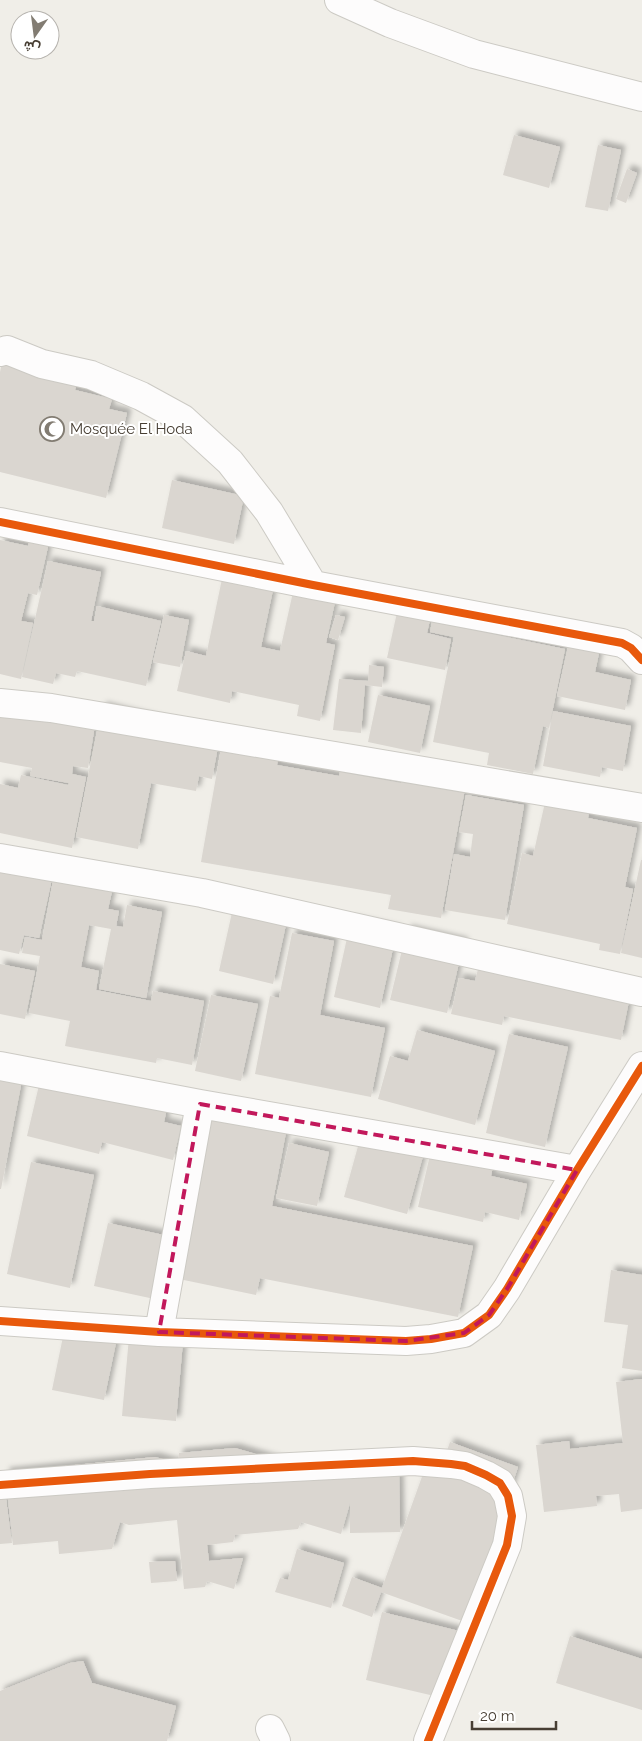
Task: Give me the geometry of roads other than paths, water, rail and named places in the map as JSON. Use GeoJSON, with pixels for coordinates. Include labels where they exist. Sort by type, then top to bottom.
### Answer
{"type":"FeatureCollection","features":[{"type":"Feature","properties":{"kind":"street"},"geometry":{"type":"LineString","coordinates":[[339,0],[390,23],[474,54],[642,97]]}},
{"type":"Feature","properties":{"kind":"street"},"geometry":{"type":"LineString","coordinates":[[0,352],[7,350],[42,364],[91,375],[142,396],[183,418],[230,462],[269,512],[313,585]]}},
{"type":"Feature","properties":{"kind":"street"},"geometry":{"type":"LineString","coordinates":[[0,522],[313,585],[622,643],[631,648],[642,660]]}},
{"type":"Feature","properties":{"kind":"street"},"geometry":{"type":"LineString","coordinates":[[0,703],[52,708],[642,808]]}},
{"type":"Feature","properties":{"kind":"street"},"geometry":{"type":"LineString","coordinates":[[0,858],[202,893],[642,992]]}},
{"type":"Feature","properties":{"kind":"street"},"geometry":{"type":"LineString","coordinates":[[0,1066],[200,1104],[578,1170]]}},
{"type":"Feature","properties":{"kind":"street"},"geometry":{"type":"LineString","coordinates":[[0,1321],[159,1332],[406,1341],[464,1333],[489,1315],[508,1290],[578,1170],[642,1066]]}},
{"type":"Feature","properties":{"kind":"street"},"geometry":{"type":"LineString","coordinates":[[159,1332],[200,1104]]}},
{"type":"Feature","properties":{"kind":"street"},"geometry":{"type":"LineString","coordinates":[[0,1485],[150,1474],[413,1461],[465,1466],[486,1475],[500,1484],[508,1496],[512,1516],[507,1545],[428,1741]]}},
{"type":"Feature","properties":{"kind":"place","name":"Mosquée El Hoda"},"geometry":{"type":"Point","coordinates":[52,429]}}]}
